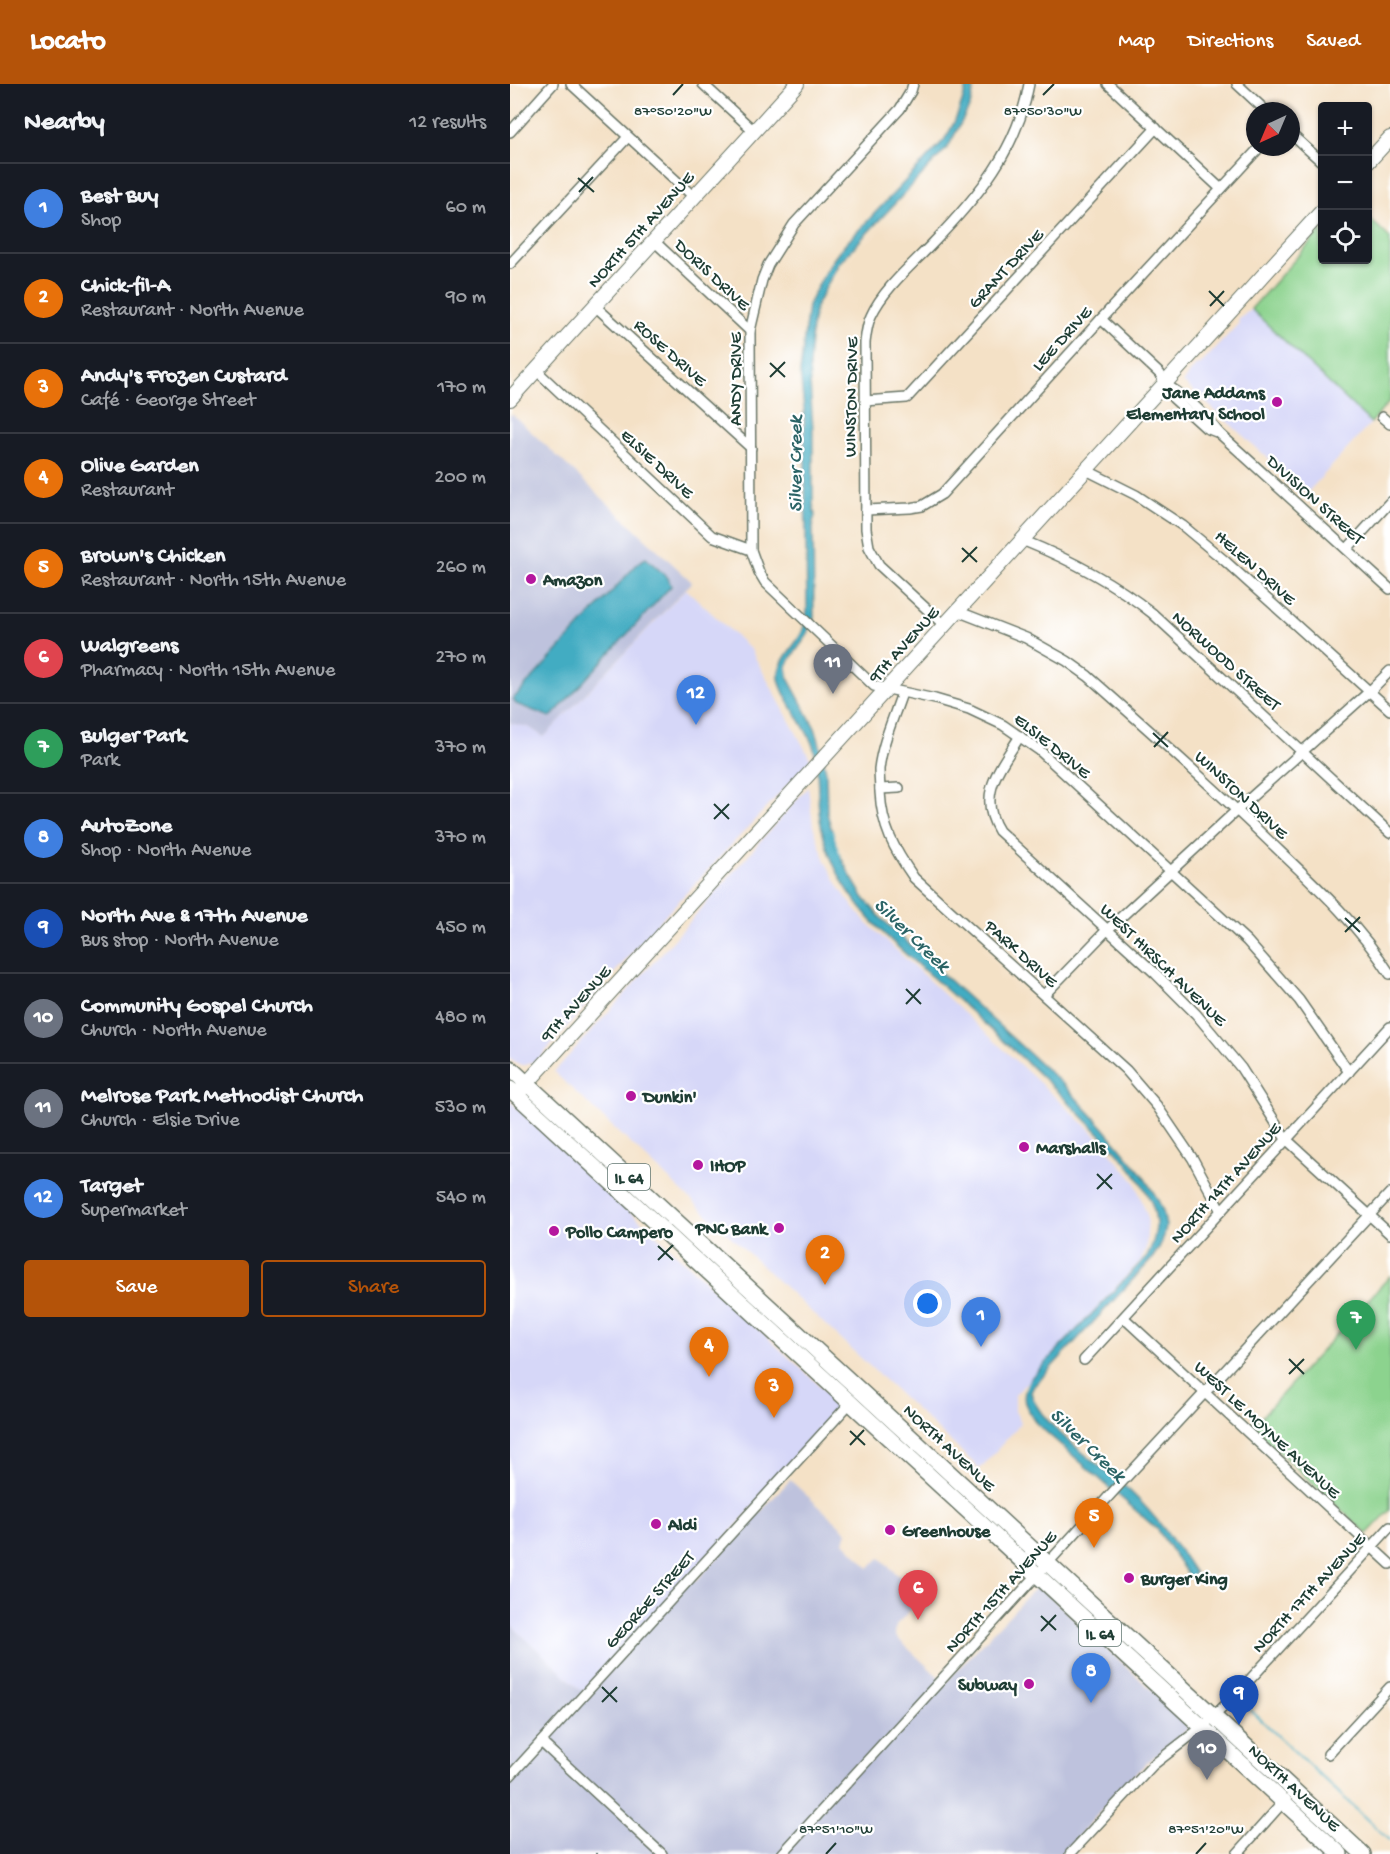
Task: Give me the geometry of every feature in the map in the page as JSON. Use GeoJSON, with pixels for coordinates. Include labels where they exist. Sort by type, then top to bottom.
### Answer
{"type":"FeatureCollection","features":[{"type":"Feature","properties":{"kind":"main road","name":"NORTH AVENUE"},"geometry":{"type":"LineString","coordinates":[[510,1068],[516,1092],[856,1397],[1289,1796],[1364,1854]]}},
{"type":"Feature","properties":{"kind":"main road","name":"NORTH AVENUE"},"geometry":{"type":"LineString","coordinates":[[1289,1796],[1340,1854]]}},
{"type":"Feature","properties":{"kind":"street"},"geometry":{"type":"LineString","coordinates":[[510,132],[553,84]]}},
{"type":"Feature","properties":{"kind":"street"},"geometry":{"type":"LineString","coordinates":[[571,84],[694,197]]}},
{"type":"Feature","properties":{"kind":"street"},"geometry":{"type":"LineString","coordinates":[[703,84],[754,131]]}},
{"type":"Feature","properties":{"kind":"street","name":"NORTH 5TH AVENUE"},"geometry":{"type":"LineString","coordinates":[[510,399],[797,84]]}},
{"type":"Feature","properties":{"kind":"street","name":"ANDY DRIVE"},"geometry":{"type":"LineString","coordinates":[[751,550],[750,331],[762,280],[768,265],[794,224],[900,109],[913,84]]}},
{"type":"Feature","properties":{"kind":"street","name":"WINSTON DRIVE"},"geometry":{"type":"LineString","coordinates":[[944,625],[879,566],[869,548],[866,529],[865,343],[871,315],[884,295],[944,231],[994,172],[1014,135],[1029,84]]}},
{"type":"Feature","properties":{"kind":"street"},"geometry":{"type":"LineString","coordinates":[[1108,84],[1221,189]]}},
{"type":"Feature","properties":{"kind":"street"},"geometry":{"type":"LineString","coordinates":[[1237,84],[1256,102]]}},
{"type":"Feature","properties":{"kind":"street","name":"GRANT DRIVE"},"geometry":{"type":"LineString","coordinates":[[865,401],[907,398],[1155,128]]}},
{"type":"Feature","properties":{"kind":"street"},"geometry":{"type":"LineString","coordinates":[[510,264],[628,136]]}},
{"type":"Feature","properties":{"kind":"street"},"geometry":{"type":"LineString","coordinates":[[1372,158],[1390,138]]}},
{"type":"Feature","properties":{"kind":"street"},"geometry":{"type":"LineString","coordinates":[[1300,142],[1318,158]]}},
{"type":"Feature","properties":{"kind":"street","name":"LEE DRIVE"},"geometry":{"type":"LineString","coordinates":[[866,510],[922,506],[942,494],[1252,156]]}},
{"type":"Feature","properties":{"kind":"street","name":"9TH AVENUE"},"geometry":{"type":"LineString","coordinates":[[516,1092],[1086,470],[1169,387],[1318,217]]}},
{"type":"Feature","properties":{"kind":"street","name":"DORIS DRIVE"},"geometry":{"type":"LineString","coordinates":[[654,241],[750,331]]}},
{"type":"Feature","properties":{"kind":"street","name":"ROSE DRIVE"},"geometry":{"type":"LineString","coordinates":[[595,306],[751,448]]}},
{"type":"Feature","properties":{"kind":"street","name":"DIVISION STREET"},"geometry":{"type":"LineString","coordinates":[[1101,319],[1160,374],[1169,387],[1179,393],[1219,433],[1390,589]]}},
{"type":"Feature","properties":{"kind":"street","name":"ELSIE DRIVE"},"geometry":{"type":"LineString","coordinates":[[536,370],[712,536],[751,550],[765,582],[874,686],[935,699],[969,710],[1003,725],[1052,762],[1241,935],[1276,971],[1311,1016],[1349,1072]]}},
{"type":"Feature","properties":{"kind":"street"},"geometry":{"type":"LineString","coordinates":[[1382,417],[1390,424]]}},
{"type":"Feature","properties":{"kind":"street","name":"HELEN DRIVE"},"geometry":{"type":"LineString","coordinates":[[1086,470],[1136,495],[1206,544],[1390,710]]}},
{"type":"Feature","properties":{"kind":"street"},"geometry":{"type":"LineString","coordinates":[[1347,549],[1390,502]]}},
{"type":"Feature","properties":{"kind":"street","name":"NORWOOD STREET"},"geometry":{"type":"LineString","coordinates":[[1022,540],[1063,557],[1127,593],[1304,752],[1390,833]]}},
{"type":"Feature","properties":{"kind":"street","name":"WINSTON DRIVE"},"geometry":{"type":"LineString","coordinates":[[957,611],[1018,634],[1067,662],[1094,682],[1237,810],[1348,918],[1390,974]]}},
{"type":"Feature","properties":{"kind":"street"},"geometry":{"type":"LineString","coordinates":[[1044,995],[1106,931],[1237,810],[1371,692],[1390,671]]}},
{"type":"Feature","properties":{"kind":"street","name":"PARK DRIVE"},"geometry":{"type":"LineString","coordinates":[[902,693],[884,746],[879,770],[881,812],[898,854],[914,878],[1126,1070],[1157,1106],[1193,1159],[1221,1211]]}},
{"type":"Feature","properties":{"kind":"street","name":"WEST HIRSCH AVENUE"},"geometry":{"type":"LineString","coordinates":[[1020,736],[997,774],[989,802],[993,820],[1005,838],[1162,981],[1212,1031],[1256,1090],[1286,1139],[1390,1234]]}},
{"type":"Feature","properties":{"kind":"street"},"geometry":{"type":"LineString","coordinates":[[880,789],[898,788]]}},
{"type":"Feature","properties":{"kind":"street","name":"NORTH 14TH AVENUE"},"geometry":{"type":"LineString","coordinates":[[1084,1360],[1390,1027]]}},
{"type":"Feature","properties":{"kind":"street","name":"NORTH 15TH AVENUE"},"geometry":{"type":"LineString","coordinates":[[782,1854],[1390,1193]]}},
{"type":"Feature","properties":{"kind":"street","name":"WEST LE MOYNE AVENUE"},"geometry":{"type":"LineString","coordinates":[[1124,1318],[1390,1564]]}},
{"type":"Feature","properties":{"kind":"street","name":"GEORGE STREET"},"geometry":{"type":"LineString","coordinates":[[510,1776],[856,1397]]}},
{"type":"Feature","properties":{"kind":"street","name":"NORTH 17TH AVENUE"},"geometry":{"type":"LineString","coordinates":[[1070,1854],[1153,1765],[1233,1698],[1390,1527]]}},
{"type":"Feature","properties":{"kind":"street"},"geometry":{"type":"LineString","coordinates":[[1328,1754],[1390,1687]]}},
{"type":"Feature","properties":{"kind":"street"},"geometry":{"type":"LineString","coordinates":[[541,1742],[662,1854]]}},
{"type":"Feature","properties":{"kind":"street"},"geometry":{"type":"LineString","coordinates":[[1237,1854],[1289,1796]]}},
{"type":"Feature","properties":{"kind":"shaded area","name":"Jane Addams Elementary School"},"geometry":{"type":"Polygon","coordinates":[[[1251,309],[1371,423],[1307,493],[1183,382],[1196,365],[1202,363],[1239,323],[1238,320],[1251,309]]]}},
{"type":"Feature","properties":{"kind":"shaded area"},"geometry":{"type":"Polygon","coordinates":[[[512,414],[692,582],[544,737],[529,727],[510,723],[510,416],[512,414]]]}},
{"type":"Feature","properties":{"kind":"shaded area"},"geometry":{"type":"Polygon","coordinates":[[[686,589],[751,650],[811,760],[659,922],[539,1059],[526,1065],[519,1065],[510,1058],[510,723],[529,727],[544,737],[686,589]]]}},
{"type":"Feature","properties":{"kind":"shaded area"},"geometry":{"type":"Polygon","coordinates":[[[808,787],[813,826],[825,861],[854,908],[867,923],[1097,1136],[1135,1182],[1148,1218],[1146,1248],[1141,1260],[1015,1395],[1015,1411],[1021,1423],[980,1469],[554,1072],[808,787]]]}},
{"type":"Feature","properties":{"kind":"shaded area"},"geometry":{"type":"Polygon","coordinates":[[[510,1101],[843,1407],[585,1694],[510,1624],[510,1101]]]}},
{"type":"Feature","properties":{"kind":"shaded area"},"geometry":{"type":"Polygon","coordinates":[[[790,1480],[847,1532],[844,1542],[869,1568],[880,1558],[922,1598],[896,1625],[895,1636],[945,1683],[1038,1585],[1185,1721],[1188,1729],[1130,1779],[1062,1854],[510,1854],[510,1624],[585,1694],[690,1577],[696,1581],[790,1480]]]}},
{"type":"Feature","properties":{"kind":"green space"},"geometry":{"type":"Polygon","coordinates":[[[1372,221],[1390,238],[1390,401],[1371,423],[1251,309],[1318,234],[1318,264],[1372,264],[1372,221]]]}},
{"type":"Feature","properties":{"kind":"green space"},"geometry":{"type":"Polygon","coordinates":[[[1390,1276],[1390,1510],[1367,1534],[1252,1427],[1390,1276]]]}},
{"type":"Feature","properties":{"kind":"water"},"geometry":{"type":"Polygon","coordinates":[[[967,84],[975,84],[970,106],[948,147],[839,263],[816,306],[809,366],[815,516],[813,522],[814,618],[807,636],[787,666],[788,678],[815,728],[826,771],[827,813],[837,849],[863,897],[880,917],[1066,1087],[1142,1174],[1163,1211],[1166,1226],[1164,1236],[1151,1260],[1034,1386],[1031,1392],[1036,1405],[1046,1419],[1074,1446],[1132,1493],[1150,1512],[1195,1573],[1190,1578],[1158,1530],[1037,1424],[1024,1397],[1030,1379],[1147,1256],[1156,1231],[1152,1204],[1132,1169],[1104,1138],[1018,1054],[892,942],[854,900],[835,867],[820,822],[816,757],[811,740],[779,679],[779,671],[786,655],[802,632],[807,610],[804,409],[800,372],[808,305],[826,270],[839,251],[944,140],[958,114],[967,84]]]}},
{"type":"Feature","properties":{"kind":"water"},"geometry":{"type":"Polygon","coordinates":[[[646,558],[668,578],[671,586],[553,715],[550,717],[516,704],[513,699],[639,562],[646,558]]]}},
{"type":"Feature","properties":{"kind":"waterway","name":"Silver Creek"},"geometry":{"type":"LineString","coordinates":[[832,831],[840,857]]}},
{"type":"Feature","properties":{"kind":"waterway"},"geometry":{"type":"LineString","coordinates":[[1243,1703],[1390,1841]]}},
{"type":"Feature","properties":{"kind":"place","name":"Jane Addams Elementary School"},"geometry":{"type":"Point","coordinates":[1277,402]}},
{"type":"Feature","properties":{"kind":"place","name":"Amazon"},"geometry":{"type":"Point","coordinates":[531,579]}},
{"type":"Feature","properties":{"kind":"place","name":"Melrose Park Methodist Church"},"geometry":{"type":"Point","coordinates":[833,694]}},
{"type":"Feature","properties":{"kind":"place","name":"Target"},"geometry":{"type":"Point","coordinates":[696,725]}},
{"type":"Feature","properties":{"kind":"place","name":"Dunkin'"},"geometry":{"type":"Point","coordinates":[631,1096]}},
{"type":"Feature","properties":{"kind":"place","name":"Marshalls"},"geometry":{"type":"Point","coordinates":[1024,1147]}},
{"type":"Feature","properties":{"kind":"place","name":"IHOP"},"geometry":{"type":"Point","coordinates":[698,1165]}},
{"type":"Feature","properties":{"kind":"place","name":"PNC Bank"},"geometry":{"type":"Point","coordinates":[779,1228]}},
{"type":"Feature","properties":{"kind":"place","name":"Pollo Campero"},"geometry":{"type":"Point","coordinates":[554,1231]}},
{"type":"Feature","properties":{"kind":"place","name":"Chick-fil-A"},"geometry":{"type":"Point","coordinates":[825,1285]}},
{"type":"Feature","properties":{"kind":"place","name":"Best Buy"},"geometry":{"type":"Point","coordinates":[981,1347]}},
{"type":"Feature","properties":{"kind":"place","name":"Bulger Park"},"geometry":{"type":"Point","coordinates":[1356,1350]}},
{"type":"Feature","properties":{"kind":"place","name":"Olive Garden"},"geometry":{"type":"Point","coordinates":[709,1377]}},
{"type":"Feature","properties":{"kind":"place","name":"Andy's Frozen Custard"},"geometry":{"type":"Point","coordinates":[774,1418]}},
{"type":"Feature","properties":{"kind":"place","name":"Aldi"},"geometry":{"type":"Point","coordinates":[656,1524]}},
{"type":"Feature","properties":{"kind":"place","name":"Greenhouse"},"geometry":{"type":"Point","coordinates":[890,1530]}},
{"type":"Feature","properties":{"kind":"place","name":"Brown's Chicken"},"geometry":{"type":"Point","coordinates":[1094,1548]}},
{"type":"Feature","properties":{"kind":"place","name":"Burger King"},"geometry":{"type":"Point","coordinates":[1129,1578]}},
{"type":"Feature","properties":{"kind":"place","name":"Walgreens"},"geometry":{"type":"Point","coordinates":[918,1620]}},
{"type":"Feature","properties":{"kind":"place","name":"Subway"},"geometry":{"type":"Point","coordinates":[1029,1684]}},
{"type":"Feature","properties":{"kind":"place","name":"AutoZone"},"geometry":{"type":"Point","coordinates":[1091,1703]}},
{"type":"Feature","properties":{"kind":"place","name":"North Ave & 17th Avenue"},"geometry":{"type":"Point","coordinates":[1239,1725]}},
{"type":"Feature","properties":{"kind":"place","name":"Community Gospel Church"},"geometry":{"type":"Point","coordinates":[1207,1780]}}]}
